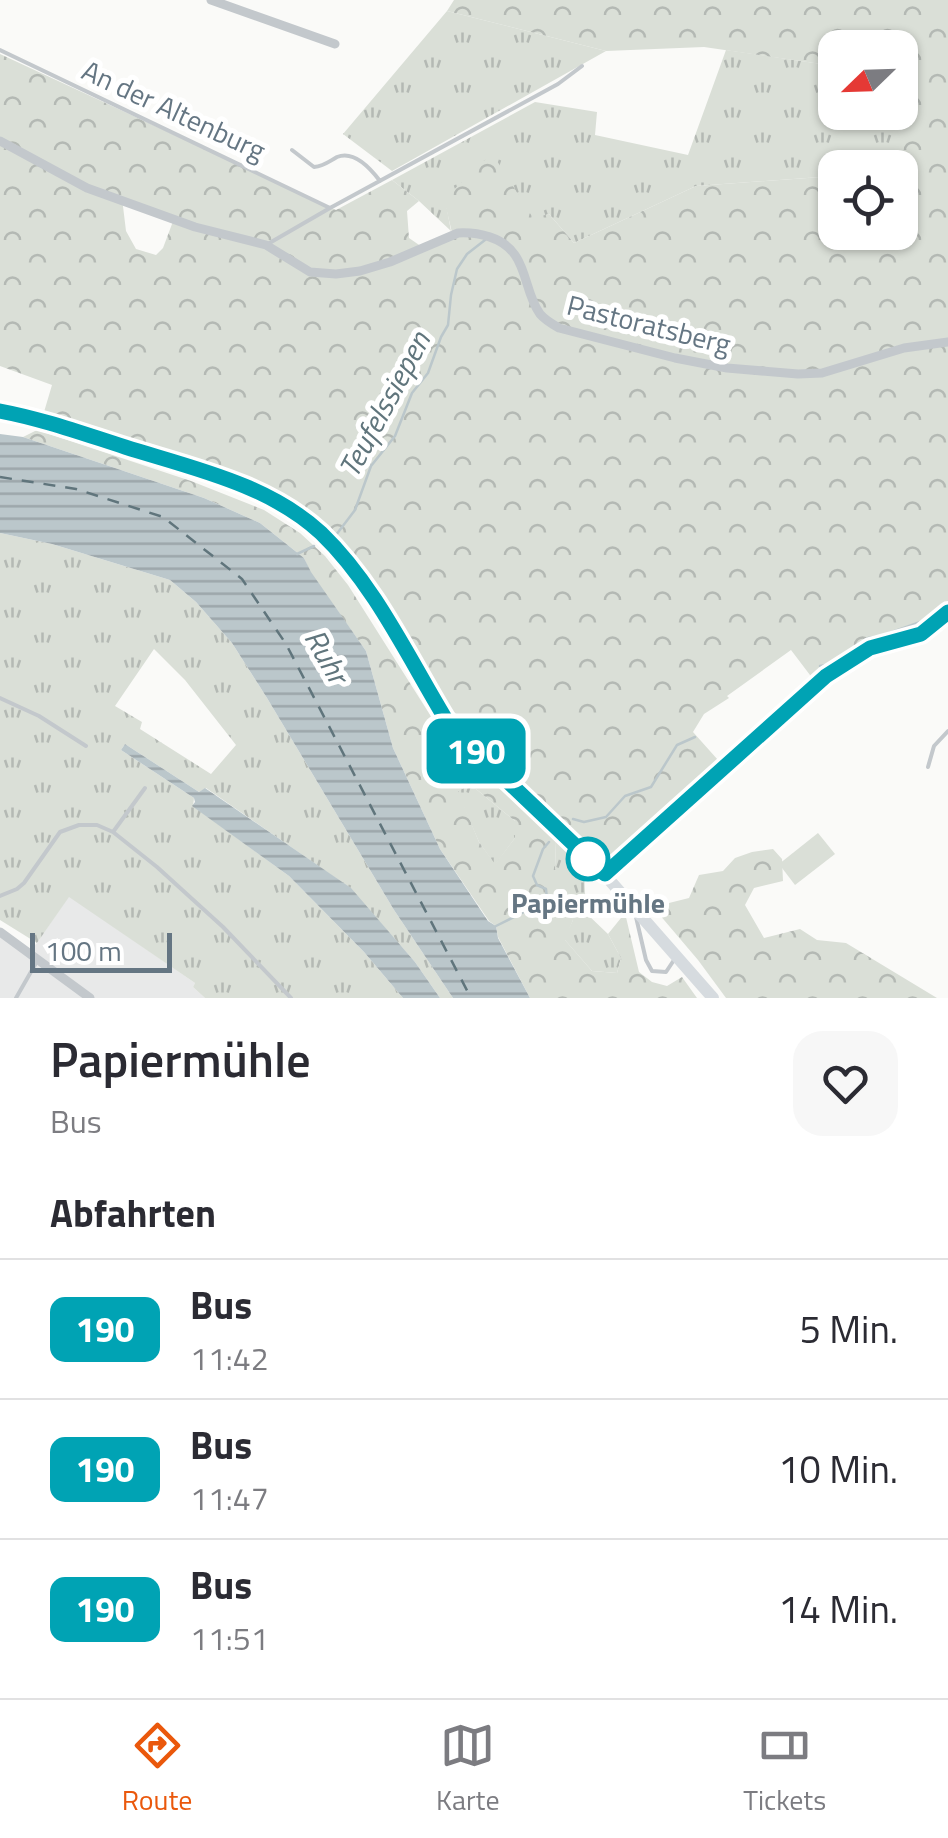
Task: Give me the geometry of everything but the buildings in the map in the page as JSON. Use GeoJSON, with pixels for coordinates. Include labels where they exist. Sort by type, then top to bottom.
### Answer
{"type":"FeatureCollection","features":[{"type":"Feature","properties":{"kind":"main road"},"geometry":{"type":"LineString","coordinates":[[0,410],[232,481],[302,518],[334,548],[369,592],[445,718],[460,736],[634,908],[712,998]]}},
{"type":"Feature","properties":{"kind":"street"},"geometry":{"type":"LineString","coordinates":[[211,0],[336,44]]}},
{"type":"Feature","properties":{"kind":"street","name":"Pastoratsberg"},"geometry":{"type":"LineString","coordinates":[[0,141],[86,188],[195,227],[266,245],[310,272],[360,271],[458,233],[496,238],[515,254],[542,318],[559,328],[675,358],[726,368],[814,374],[904,348],[948,342]]}},
{"type":"Feature","properties":{"kind":"street"},"geometry":{"type":"LineString","coordinates":[[597,874],[826,676],[870,648],[921,634],[948,612]]}},
{"type":"Feature","properties":{"kind":"street"},"geometry":{"type":"LineString","coordinates":[[0,932],[90,998]]}},
{"type":"Feature","properties":{"kind":"lane","name":"An der Altenburg"},"geometry":{"type":"LineString","coordinates":[[0,50],[330,208]]}},
{"type":"Feature","properties":{"kind":"lane"},"geometry":{"type":"LineString","coordinates":[[266,245],[558,84],[582,66]]}},
{"type":"Feature","properties":{"kind":"lane"},"geometry":{"type":"LineString","coordinates":[[292,150],[314,167],[338,156],[351,156],[380,181]]}},
{"type":"Feature","properties":{"kind":"lane"},"geometry":{"type":"LineString","coordinates":[[0,698],[86,746]]}},
{"type":"Feature","properties":{"kind":"lane"},"geometry":{"type":"LineString","coordinates":[[928,768],[934,746],[948,731]]}},
{"type":"Feature","properties":{"kind":"lane"},"geometry":{"type":"LineString","coordinates":[[114,832],[145,788]]}},
{"type":"Feature","properties":{"kind":"lane"},"geometry":{"type":"LineString","coordinates":[[0,896],[24,882],[60,832],[79,825],[97,825],[114,832],[157,866],[223,927],[290,998]]}},
{"type":"Feature","properties":{"kind":"lane"},"geometry":{"type":"LineString","coordinates":[[634,908],[652,971],[670,969],[674,964],[672,950]]}},
{"type":"Feature","properties":{"kind":"lane"},"geometry":{"type":"LineString","coordinates":[[16,998],[39,959]]}},
{"type":"Feature","properties":{"kind":"shaded area"},"geometry":{"type":"Polygon","coordinates":[[[69,896],[195,983],[193,987],[205,998],[0,998],[0,934],[27,953],[69,896]]]}},
{"type":"Feature","properties":{"kind":"green space"},"geometry":{"type":"Polygon","coordinates":[[[454,0],[948,0],[948,606],[921,626],[869,643],[813,679],[791,650],[727,696],[704,714],[693,732],[718,760],[609,859],[593,843],[582,844],[465,734],[318,524],[232,475],[44,412],[52,385],[0,366],[0,54],[336,210],[392,180],[419,201],[407,211],[409,238],[425,249],[453,237],[444,199],[492,153],[533,218],[549,214],[574,243],[696,186],[818,177],[818,250],[918,250],[918,150],[895,150],[895,130],[918,130],[918,30],[818,30],[818,64],[704,47],[606,51],[447,11],[454,0]],[[122,198],[126,231],[136,249],[156,255],[163,248],[175,216],[122,198]]]}},
{"type":"Feature","properties":{"kind":"green space"},"geometry":{"type":"Polygon","coordinates":[[[447,11],[606,51],[392,171],[343,134],[447,11]]]}},
{"type":"Feature","properties":{"kind":"green space"},"geometry":{"type":"Polygon","coordinates":[[[726,50],[818,64],[818,130],[896,130],[896,150],[818,150],[818,177],[696,186],[574,243],[549,214],[534,219],[445,199],[451,231],[392,180],[535,102],[597,112],[595,135],[688,155],[726,50]]]}},
{"type":"Feature","properties":{"kind":"green space"},"geometry":{"type":"Polygon","coordinates":[[[37,430],[191,481],[264,510],[300,533],[348,585],[432,718],[556,841],[555,869],[571,894],[573,920],[565,940],[592,971],[617,973],[621,958],[608,934],[625,913],[639,972],[652,982],[667,986],[682,977],[697,998],[530,998],[496,926],[440,849],[393,748],[366,651],[304,558],[260,523],[204,498],[23,437],[37,430]],[[466,787],[458,791],[479,842],[495,864],[515,838],[515,821],[476,789],[466,787]]]}},
{"type":"Feature","properties":{"kind":"green space"},"geometry":{"type":"Polygon","coordinates":[[[0,533],[52,544],[170,580],[196,602],[232,643],[394,910],[453,998],[440,998],[415,962],[350,888],[206,788],[199,792],[125,744],[121,750],[194,798],[193,806],[289,876],[403,998],[205,998],[193,987],[195,983],[69,897],[37,943],[0,920],[0,533]],[[154,649],[115,706],[142,722],[140,729],[211,774],[236,745],[185,680],[154,649]]]}},
{"type":"Feature","properties":{"kind":"green space"},"geometry":{"type":"Polygon","coordinates":[[[466,787],[476,789],[515,821],[515,838],[495,865],[479,842],[457,791],[466,787]]]}},
{"type":"Feature","properties":{"kind":"green space"},"geometry":{"type":"Polygon","coordinates":[[[818,833],[835,854],[795,885],[779,864],[818,833]]]}},
{"type":"Feature","properties":{"kind":"green space"},"geometry":{"type":"Polygon","coordinates":[[[556,841],[584,871],[586,913],[608,934],[621,958],[617,973],[592,971],[564,939],[573,920],[555,869],[556,841]]]}},
{"type":"Feature","properties":{"kind":"green space"},"geometry":{"type":"Polygon","coordinates":[[[773,849],[782,859],[783,881],[754,888],[745,905],[764,938],[800,929],[817,940],[846,943],[937,998],[726,998],[653,907],[689,898],[699,875],[723,871],[735,858],[773,849]]]}},
{"type":"Feature","properties":{"kind":"water","name":"Ruhr"},"geometry":{"type":"Polygon","coordinates":[[[0,434],[23,437],[204,498],[260,523],[304,558],[366,651],[393,748],[440,849],[488,921],[496,926],[498,938],[530,998],[453,998],[394,910],[232,643],[196,602],[170,580],[52,544],[0,533],[0,434]]]}},
{"type":"Feature","properties":{"kind":"water"},"geometry":{"type":"Polygon","coordinates":[[[125,744],[199,792],[205,788],[351,888],[415,962],[440,998],[403,998],[289,876],[192,806],[194,798],[121,750],[125,744]]]}},
{"type":"Feature","properties":{"kind":"waterway","name":"Teufelssiepen"},"geometry":{"type":"LineString","coordinates":[[336,535],[355,510],[371,466],[395,436],[412,393],[428,373],[448,325],[457,269],[467,254],[485,240]]}},
{"type":"Feature","properties":{"kind":"waterway","name":"Teufelssiepen"},"geometry":{"type":"LineString","coordinates":[[297,554],[314,546]]}},
{"type":"Feature","properties":{"kind":"waterway"},"geometry":{"type":"LineString","coordinates":[[820,666],[868,638],[926,620],[948,604]]}},
{"type":"Feature","properties":{"kind":"waterway"},"geometry":{"type":"LineString","coordinates":[[573,819],[584,822],[606,817],[625,796],[651,787],[677,745],[695,737]]}},
{"type":"Feature","properties":{"kind":"waterway"},"geometry":{"type":"LineString","coordinates":[[537,903],[547,899],[546,889],[537,885],[533,876],[549,842]]}},
{"type":"Feature","properties":{"kind":"waterway"},"geometry":{"type":"LineString","coordinates":[[496,926],[526,911]]}},
{"type":"Feature","properties":{"kind":"ferry route"},"geometry":{"type":"LineString","coordinates":[[0,477],[76,489],[163,517],[242,579],[286,644],[471,998]]}},
{"type":"Feature","properties":{"kind":"bus line","name":"190"},"geometry":{"type":"LineString","coordinates":[[0,411],[44,421],[232,481],[302,518],[322,534],[369,592],[445,718],[460,736],[605,874],[826,676],[878,644],[921,634],[948,612]]}},
{"type":"Feature","properties":{"kind":"place","name":"Papiermühle"},"geometry":{"type":"Point","coordinates":[588,859]}}]}
